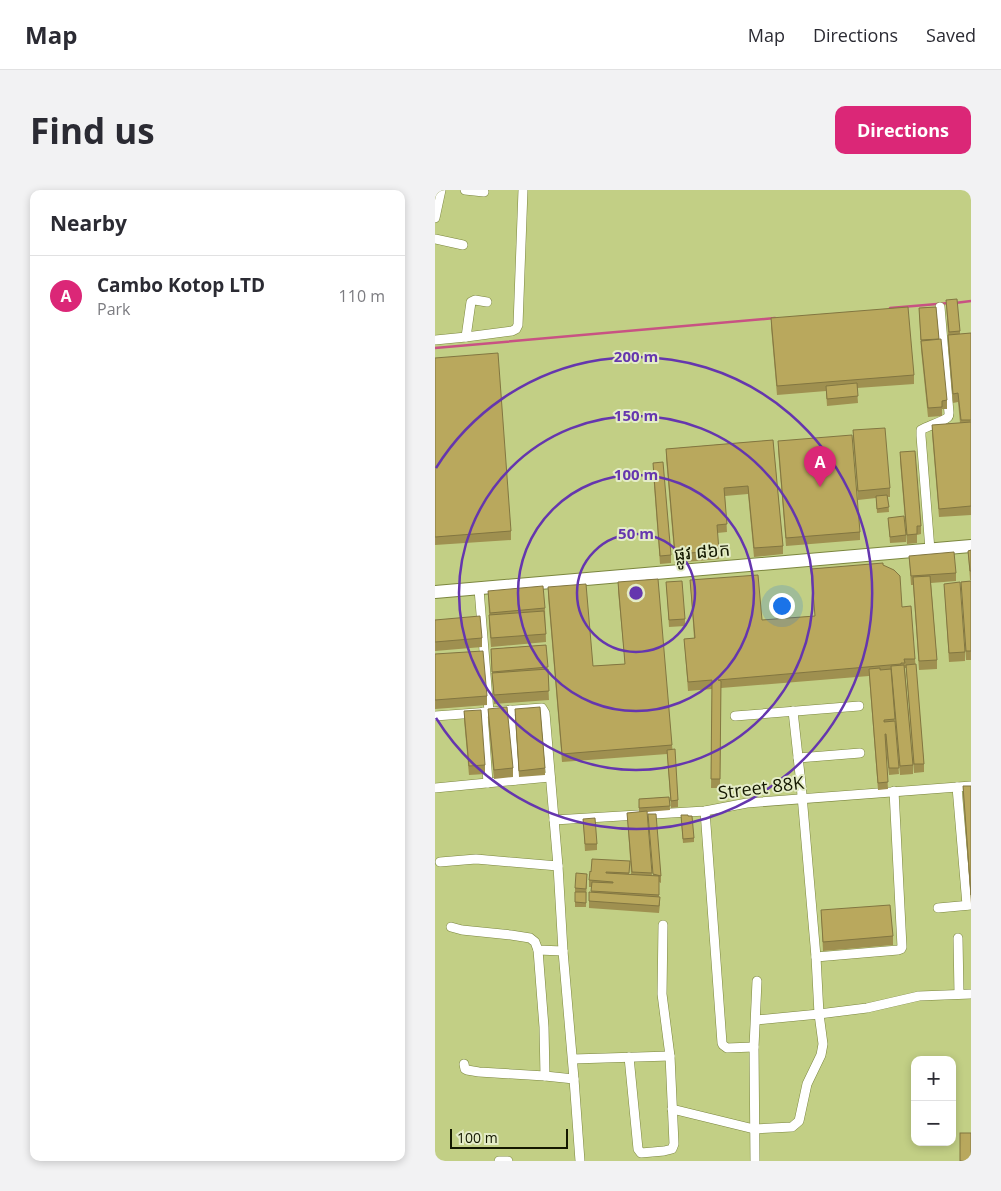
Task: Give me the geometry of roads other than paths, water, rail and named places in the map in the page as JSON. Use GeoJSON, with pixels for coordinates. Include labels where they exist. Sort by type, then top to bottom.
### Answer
{"type":"FeatureCollection","features":[{"type":"Feature","properties":{"kind":"street"},"geometry":{"type":"LineString","coordinates":[[435,218],[441,190]]}},
{"type":"Feature","properties":{"kind":"street"},"geometry":{"type":"LineString","coordinates":[[465,190],[484,192]]}},
{"type":"Feature","properties":{"kind":"street"},"geometry":{"type":"LineString","coordinates":[[435,340],[516,329],[518,324],[523,190]]}},
{"type":"Feature","properties":{"kind":"street"},"geometry":{"type":"LineString","coordinates":[[435,239],[463,245]]}},
{"type":"Feature","properties":{"kind":"street"},"geometry":{"type":"LineString","coordinates":[[466,337],[471,302],[475,300],[487,302]]}},
{"type":"Feature","properties":{"kind":"street"},"geometry":{"type":"LineString","coordinates":[[930,550],[921,430],[949,417],[940,307]]}},
{"type":"Feature","properties":{"kind":"street","name":"ផ្លូវ ៨៦ក"},"geometry":{"type":"LineString","coordinates":[[435,592],[971,546]]}},
{"type":"Feature","properties":{"kind":"street"},"geometry":{"type":"LineString","coordinates":[[479,589],[484,655],[489,783]]}},
{"type":"Feature","properties":{"kind":"street"},"geometry":{"type":"LineString","coordinates":[[735,716],[859,706]]}},
{"type":"Feature","properties":{"kind":"street"},"geometry":{"type":"LineString","coordinates":[[435,716],[542,708],[545,712],[580,1161]]}},
{"type":"Feature","properties":{"kind":"street"},"geometry":{"type":"LineString","coordinates":[[510,710],[515,780]]}},
{"type":"Feature","properties":{"kind":"street"},"geometry":{"type":"LineString","coordinates":[[673,1109],[754,1129],[792,1127],[799,1121],[807,1084],[821,1055],[823,1044],[819,1014],[816,957],[793,711]]}},
{"type":"Feature","properties":{"kind":"street"},"geometry":{"type":"LineString","coordinates":[[798,758],[860,753]]}},
{"type":"Feature","properties":{"kind":"street"},"geometry":{"type":"LineString","coordinates":[[435,788],[550,777]]}},
{"type":"Feature","properties":{"kind":"street","name":"Street 88K"},"geometry":{"type":"LineString","coordinates":[[554,820],[705,811],[747,803],[971,786]]}},
{"type":"Feature","properties":{"kind":"street"},"geometry":{"type":"LineString","coordinates":[[939,908],[969,905],[957,787]]}},
{"type":"Feature","properties":{"kind":"street"},"geometry":{"type":"LineString","coordinates":[[816,957],[898,950],[902,947],[893,791]]}},
{"type":"Feature","properties":{"kind":"street"},"geometry":{"type":"LineString","coordinates":[[705,811],[722,1043],[727,1048],[755,1047]]}},
{"type":"Feature","properties":{"kind":"street"},"geometry":{"type":"LineString","coordinates":[[440,862],[477,859],[558,866]]}},
{"type":"Feature","properties":{"kind":"street"},"geometry":{"type":"LineString","coordinates":[[629,1057],[637,1149],[641,1153],[671,1149],[674,1144],[670,1056],[662,994],[663,925]]}},
{"type":"Feature","properties":{"kind":"street"},"geometry":{"type":"LineString","coordinates":[[451,927],[530,938],[535,942],[538,950],[544,1027],[545,1076]]}},
{"type":"Feature","properties":{"kind":"street"},"geometry":{"type":"LineString","coordinates":[[958,938],[959,994]]}},
{"type":"Feature","properties":{"kind":"street"},"geometry":{"type":"LineString","coordinates":[[538,950],[563,950]]}},
{"type":"Feature","properties":{"kind":"street"},"geometry":{"type":"LineString","coordinates":[[755,1161],[757,981]]}},
{"type":"Feature","properties":{"kind":"street"},"geometry":{"type":"LineString","coordinates":[[756,1020],[867,1008],[919,996],[971,994]]}},
{"type":"Feature","properties":{"kind":"street"},"geometry":{"type":"LineString","coordinates":[[573,1059],[670,1056]]}},
{"type":"Feature","properties":{"kind":"street"},"geometry":{"type":"LineString","coordinates":[[464,1064],[467,1070],[479,1072],[574,1079]]}},
{"type":"Feature","properties":{"kind":"street"},"geometry":{"type":"LineString","coordinates":[[499,1161],[509,1161]]}},
{"type":"Feature","properties":{"kind":"waterway"},"geometry":{"type":"LineString","coordinates":[[955,303],[971,301]]}},
{"type":"Feature","properties":{"kind":"waterway"},"geometry":{"type":"LineString","coordinates":[[890,308],[949,303]]}},
{"type":"Feature","properties":{"kind":"waterway"},"geometry":{"type":"LineString","coordinates":[[435,348],[775,318]]}},
{"type":"Feature","properties":{"kind":"place","name":"Cambo Kotop LTD"},"geometry":{"type":"Point","coordinates":[820,487]}}]}
